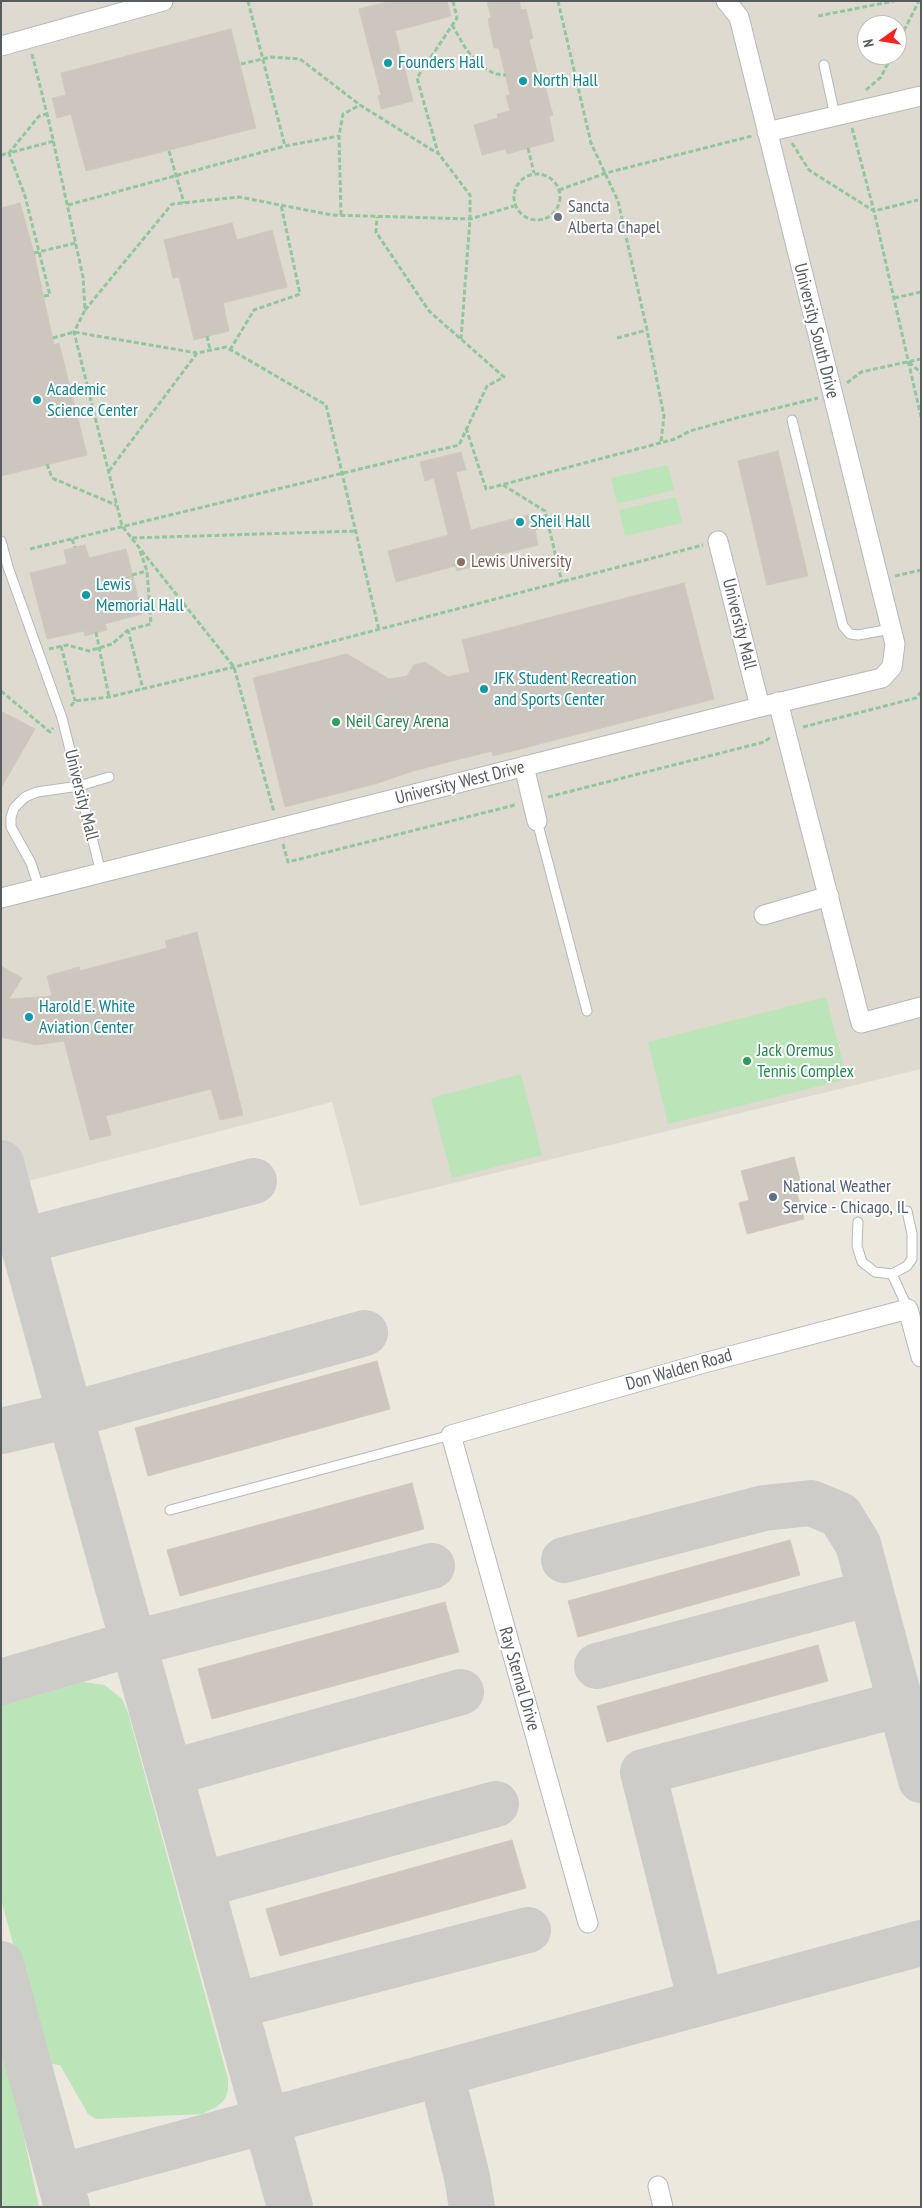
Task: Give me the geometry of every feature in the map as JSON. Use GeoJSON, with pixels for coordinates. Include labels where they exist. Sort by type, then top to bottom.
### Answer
{"type":"FeatureCollection","features":[{"type":"Feature","properties":{"kind":"street","name":"University South Drive"},"geometry":{"type":"LineString","coordinates":[[726,1],[739,17],[893,637]]}},
{"type":"Feature","properties":{"kind":"street"},"geometry":{"type":"LineString","coordinates":[[1,46],[117,7],[156,2]]}},
{"type":"Feature","properties":{"kind":"street"},"geometry":{"type":"LineString","coordinates":[[767,132],[921,96]]}},
{"type":"Feature","properties":{"kind":"street","name":"University Mall"},"geometry":{"type":"LineString","coordinates":[[718,541],[769,704],[787,731],[861,1023],[921,1007]]}},
{"type":"Feature","properties":{"kind":"street","name":"University West Drive"},"geometry":{"type":"LineString","coordinates":[[1,898],[769,704],[882,678],[892,667],[893,637]]}},
{"type":"Feature","properties":{"kind":"street"},"geometry":{"type":"LineString","coordinates":[[524,766],[538,821]]}},
{"type":"Feature","properties":{"kind":"street"},"geometry":{"type":"LineString","coordinates":[[764,915],[829,896]]}},
{"type":"Feature","properties":{"kind":"street"},"geometry":{"type":"LineString","coordinates":[[908,1309],[921,1357]]}},
{"type":"Feature","properties":{"kind":"street","name":"Don Walden Road"},"geometry":{"type":"LineString","coordinates":[[450,1435],[704,1363],[908,1309]]}},
{"type":"Feature","properties":{"kind":"street","name":"Ray Sternal Drive"},"geometry":{"type":"LineString","coordinates":[[450,1435],[588,1922]]}},
{"type":"Feature","properties":{"kind":"street"},"geometry":{"type":"LineString","coordinates":[[658,2186],[663,2207]]}},
{"type":"Feature","properties":{"kind":"lane"},"geometry":{"type":"LineString","coordinates":[[824,65],[842,115]]}},
{"type":"Feature","properties":{"kind":"lane"},"geometry":{"type":"LineString","coordinates":[[792,420],[842,626],[850,634],[893,637]]}},
{"type":"Feature","properties":{"kind":"lane","name":"University Mall"},"geometry":{"type":"LineString","coordinates":[[1,541],[8,567],[62,718],[101,873]]}},
{"type":"Feature","properties":{"kind":"lane"},"geometry":{"type":"LineString","coordinates":[[39,888],[31,863],[12,827],[11,817],[14,808],[25,797],[37,792],[79,786],[109,778]]}},
{"type":"Feature","properties":{"kind":"lane"},"geometry":{"type":"LineString","coordinates":[[538,821],[587,1011]]}},
{"type":"Feature","properties":{"kind":"lane"},"geometry":{"type":"LineString","coordinates":[[858,1222],[857,1246],[862,1262],[875,1272],[892,1274],[907,1266],[912,1259],[912,1234],[907,1211]]}},
{"type":"Feature","properties":{"kind":"lane"},"geometry":{"type":"LineString","coordinates":[[892,1274],[908,1309]]}},
{"type":"Feature","properties":{"kind":"lane"},"geometry":{"type":"LineString","coordinates":[[170,1510],[450,1435]]}},
{"type":"Feature","properties":{"kind":"path"},"geometry":{"type":"LineString","coordinates":[[248,1],[285,146]]}},
{"type":"Feature","properties":{"kind":"path"},"geometry":{"type":"LineString","coordinates":[[438,153],[417,78],[458,18],[453,1]]}},
{"type":"Feature","properties":{"kind":"path"},"geometry":{"type":"LineString","coordinates":[[558,1],[591,143],[618,201],[648,330],[664,416],[662,442]]}},
{"type":"Feature","properties":{"kind":"path"},"geometry":{"type":"LineString","coordinates":[[818,16],[894,1]]}},
{"type":"Feature","properties":{"kind":"path"},"geometry":{"type":"LineString","coordinates":[[907,24],[919,1]]}},
{"type":"Feature","properties":{"kind":"path"},"geometry":{"type":"LineString","coordinates":[[452,25],[466,49],[479,65],[495,74],[506,75]]}},
{"type":"Feature","properties":{"kind":"path"},"geometry":{"type":"LineString","coordinates":[[31,53],[54,142],[76,243],[83,277],[85,310]]}},
{"type":"Feature","properties":{"kind":"path"},"geometry":{"type":"LineString","coordinates":[[241,64],[271,57],[300,59],[360,105],[438,153],[470,195],[461,339]]}},
{"type":"Feature","properties":{"kind":"path"},"geometry":{"type":"LineString","coordinates":[[861,92],[869,89],[880,77],[887,65]]}},
{"type":"Feature","properties":{"kind":"path"},"geometry":{"type":"LineString","coordinates":[[342,215],[339,136],[343,114],[360,105]]}},
{"type":"Feature","properties":{"kind":"path"},"geometry":{"type":"LineString","coordinates":[[9,153],[39,116],[47,114]]}},
{"type":"Feature","properties":{"kind":"path"},"geometry":{"type":"LineString","coordinates":[[842,115],[874,211],[921,417]]}},
{"type":"Feature","properties":{"kind":"path"},"geometry":{"type":"LineString","coordinates":[[788,127],[791,142],[808,170],[874,211],[918,200]]}},
{"type":"Feature","properties":{"kind":"path"},"geometry":{"type":"LineString","coordinates":[[559,190],[606,173],[767,132]]}},
{"type":"Feature","properties":{"kind":"path"},"geometry":{"type":"LineString","coordinates":[[68,205],[285,146],[339,136]]}},
{"type":"Feature","properties":{"kind":"path"},"geometry":{"type":"LineString","coordinates":[[1,155],[54,142]]}},
{"type":"Feature","properties":{"kind":"path"},"geometry":{"type":"LineString","coordinates":[[528,148],[534,173]]}},
{"type":"Feature","properties":{"kind":"path"},"geometry":{"type":"LineString","coordinates":[[169,151],[184,203]]}},
{"type":"Feature","properties":{"kind":"path"},"geometry":{"type":"LineString","coordinates":[[9,153],[25,196],[50,295],[44,296]]}},
{"type":"Feature","properties":{"kind":"path"},"geometry":{"type":"LineString","coordinates":[[534,173],[548,176],[554,181],[559,190],[560,203],[556,210],[545,219],[530,219],[523,216],[514,206],[515,187],[526,176],[534,173]]}},
{"type":"Feature","properties":{"kind":"path"},"geometry":{"type":"LineString","coordinates":[[288,862],[234,667],[122,526],[74,332],[85,310],[172,204],[239,198],[342,215],[470,219],[514,206]]}},
{"type":"Feature","properties":{"kind":"path"},"geometry":{"type":"LineString","coordinates":[[230,350],[254,310],[300,294],[281,205]]}},
{"type":"Feature","properties":{"kind":"path"},"geometry":{"type":"LineString","coordinates":[[30,549],[459,445],[487,386],[504,378],[429,312],[376,232],[377,217]]}},
{"type":"Feature","properties":{"kind":"path"},"geometry":{"type":"LineString","coordinates":[[34,253],[76,243]]}},
{"type":"Feature","properties":{"kind":"path"},"geometry":{"type":"LineString","coordinates":[[894,298],[921,292]]}},
{"type":"Feature","properties":{"kind":"path"},"geometry":{"type":"LineString","coordinates":[[617,338],[648,330]]}},
{"type":"Feature","properties":{"kind":"path"},"geometry":{"type":"LineString","coordinates":[[53,338],[74,332],[197,353],[226,347],[326,405],[379,630]]}},
{"type":"Feature","properties":{"kind":"path"},"geometry":{"type":"LineString","coordinates":[[207,336],[210,350]]}},
{"type":"Feature","properties":{"kind":"path"},"geometry":{"type":"LineString","coordinates":[[109,471],[197,353]]}},
{"type":"Feature","properties":{"kind":"path"},"geometry":{"type":"LineString","coordinates":[[466,428],[486,489],[662,442],[690,431],[736,418],[832,395],[861,372],[921,359]]}},
{"type":"Feature","properties":{"kind":"path"},"geometry":{"type":"LineString","coordinates":[[908,362],[921,373]]}},
{"type":"Feature","properties":{"kind":"path"},"geometry":{"type":"LineString","coordinates":[[47,464],[52,478],[117,505]]}},
{"type":"Feature","properties":{"kind":"path"},"geometry":{"type":"LineString","coordinates":[[502,485],[545,511],[562,582]]}},
{"type":"Feature","properties":{"kind":"path"},"geometry":{"type":"LineString","coordinates":[[132,538],[356,531]]}},
{"type":"Feature","properties":{"kind":"path"},"geometry":{"type":"LineString","coordinates":[[72,539],[75,547]]}},
{"type":"Feature","properties":{"kind":"path"},"geometry":{"type":"LineString","coordinates":[[1,691],[50,732],[75,701],[109,697],[234,667],[718,541]]}},
{"type":"Feature","properties":{"kind":"path"},"geometry":{"type":"LineString","coordinates":[[48,649],[67,645],[89,651],[112,644],[128,630],[151,624],[147,572],[139,548]]}},
{"type":"Feature","properties":{"kind":"path"},"geometry":{"type":"LineString","coordinates":[[878,580],[921,570]]}},
{"type":"Feature","properties":{"kind":"path"},"geometry":{"type":"LineString","coordinates":[[132,575],[147,572]]}},
{"type":"Feature","properties":{"kind":"path"},"geometry":{"type":"LineString","coordinates":[[128,630],[143,689]]}},
{"type":"Feature","properties":{"kind":"path"},"geometry":{"type":"LineString","coordinates":[[96,632],[109,697]]}},
{"type":"Feature","properties":{"kind":"path"},"geometry":{"type":"LineString","coordinates":[[61,646],[75,701]]}},
{"type":"Feature","properties":{"kind":"path"},"geometry":{"type":"LineString","coordinates":[[764,742],[776,734],[916,698],[921,692]]}},
{"type":"Feature","properties":{"kind":"shaded area","name":"Lewis University"},"geometry":{"type":"Polygon","coordinates":[[[1,1],[921,1],[921,1069],[360,1206],[332,1102],[1,1188],[1,1]]]}},
{"type":"Feature","properties":{"kind":"green space"},"geometry":{"type":"Polygon","coordinates":[[[668,465],[674,490],[617,504],[611,478],[668,465]]]}},
{"type":"Feature","properties":{"kind":"green space"},"geometry":{"type":"Polygon","coordinates":[[[676,497],[682,523],[625,536],[619,510],[676,497]]]}},
{"type":"Feature","properties":{"kind":"green space","name":"Jack Oremus Tennis Complex"},"geometry":{"type":"Polygon","coordinates":[[[826,997],[847,1079],[668,1124],[648,1042],[826,997]]]}},
{"type":"Feature","properties":{"kind":"green space"},"geometry":{"type":"Polygon","coordinates":[[[521,1074],[542,1155],[452,1178],[431,1098],[521,1074]]]}},
{"type":"Feature","properties":{"kind":"green space"},"geometry":{"type":"Polygon","coordinates":[[[83,1682],[105,1685],[122,1699],[128,1713],[228,2079],[228,2090],[225,2099],[218,2106],[202,2114],[96,2119],[88,2114],[60,2065],[45,2063],[1,1899],[1,1705],[83,1682]]]}},
{"type":"Feature","properties":{"kind":"green space"},"geometry":{"type":"Polygon","coordinates":[[[1,2041],[10,2073],[39,2207],[1,2207],[1,2041]]]}},
{"type":"Feature","properties":{"kind":"building","name":"Founders Hall"},"geometry":{"type":"Polygon","coordinates":[[[391,1],[447,1],[451,16],[395,31],[413,101],[381,109],[378,96],[381,95],[359,9],[391,1]]]}},
{"type":"Feature","properties":{"kind":"building","name":"North Hall"},"geometry":{"type":"Polygon","coordinates":[[[487,1],[519,1],[521,10],[526,9],[533,38],[529,40],[541,87],[545,86],[553,115],[549,116],[554,141],[507,154],[505,149],[482,155],[474,125],[498,118],[497,114],[510,111],[506,96],[510,95],[499,48],[494,48],[488,19],[491,17],[487,1]]]}},
{"type":"Feature","properties":{"kind":"building"},"geometry":{"type":"Polygon","coordinates":[[[231,29],[256,128],[86,171],[71,114],[57,118],[52,98],[66,95],[61,73],[231,29]]]}},
{"type":"Feature","properties":{"kind":"building","name":"Academic Science Center"},"geometry":{"type":"Polygon","coordinates":[[[20,203],[34,253],[54,345],[59,343],[87,455],[1,476],[1,208],[20,203]]]}},
{"type":"Feature","properties":{"kind":"building"},"geometry":{"type":"Polygon","coordinates":[[[232,223],[237,240],[272,230],[287,287],[223,303],[229,331],[194,340],[179,277],[173,278],[164,240],[232,223]]]}},
{"type":"Feature","properties":{"kind":"building"},"geometry":{"type":"Polygon","coordinates":[[[778,451],[808,576],[767,585],[738,461],[778,451]]]}},
{"type":"Feature","properties":{"kind":"building","name":"Sheil Hall"},"geometry":{"type":"Polygon","coordinates":[[[461,452],[466,470],[456,472],[471,530],[531,514],[531,516],[539,514],[542,528],[535,530],[538,545],[478,560],[479,565],[457,571],[455,566],[396,582],[388,551],[448,535],[434,478],[425,481],[420,462],[461,452]]]}},
{"type":"Feature","properties":{"kind":"building","name":"Lewis Memorial Hall"},"geometry":{"type":"Polygon","coordinates":[[[85,545],[89,558],[126,549],[142,614],[105,624],[107,630],[85,636],[84,631],[47,639],[30,573],[67,564],[64,550],[85,545]]]}},
{"type":"Feature","properties":{"kind":"building","name":"JFK Student Recreation and Sports Center"},"geometry":{"type":"Polygon","coordinates":[[[684,583],[714,699],[493,756],[492,751],[285,807],[253,678],[347,654],[389,679],[407,676],[414,665],[425,662],[448,677],[470,672],[462,640],[684,583]]]}},
{"type":"Feature","properties":{"kind":"building"},"geometry":{"type":"Polygon","coordinates":[[[1,711],[35,729],[1,788],[1,711]]]}},
{"type":"Feature","properties":{"kind":"building"},"geometry":{"type":"Polygon","coordinates":[[[197,932],[243,1115],[220,1120],[211,1089],[106,1116],[111,1135],[90,1140],[64,1041],[36,1045],[1,1037],[1,966],[22,978],[9,999],[52,996],[47,976],[79,967],[80,971],[167,948],[165,941],[197,932]]]}},
{"type":"Feature","properties":{"kind":"building","name":"National Weather Service - Chicago, IL"},"geometry":{"type":"Polygon","coordinates":[[[794,1157],[803,1191],[797,1193],[804,1219],[747,1234],[739,1203],[749,1200],[741,1171],[794,1157]]]}},
{"type":"Feature","properties":{"kind":"building"},"geometry":{"type":"Polygon","coordinates":[[[377,1361],[390,1409],[148,1476],[135,1428],[377,1361]]]}},
{"type":"Feature","properties":{"kind":"building"},"geometry":{"type":"Polygon","coordinates":[[[412,1483],[424,1529],[180,1596],[167,1550],[412,1483]]]}},
{"type":"Feature","properties":{"kind":"building"},"geometry":{"type":"Polygon","coordinates":[[[790,1540],[800,1575],[578,1637],[568,1601],[790,1540]]]}},
{"type":"Feature","properties":{"kind":"building"},"geometry":{"type":"Polygon","coordinates":[[[445,1602],[459,1652],[212,1719],[198,1669],[445,1602]]]}},
{"type":"Feature","properties":{"kind":"building"},"geometry":{"type":"Polygon","coordinates":[[[818,1645],[828,1681],[607,1742],[597,1706],[818,1645]]]}},
{"type":"Feature","properties":{"kind":"building"},"geometry":{"type":"Polygon","coordinates":[[[512,1840],[526,1888],[280,1956],[266,1909],[512,1840]]]}},
{"type":"Feature","properties":{"kind":"taxiway"},"geometry":{"type":"LineString","coordinates":[[1,1163],[70,1415],[1,1431]]}},
{"type":"Feature","properties":{"kind":"taxiway"},"geometry":{"type":"LineString","coordinates":[[23,1241],[254,1181]]}},
{"type":"Feature","properties":{"kind":"taxiway"},"geometry":{"type":"LineString","coordinates":[[290,2207],[70,1415],[365,1333]]}},
{"type":"Feature","properties":{"kind":"taxiway"},"geometry":{"type":"LineString","coordinates":[[564,1560],[764,1508],[811,1503],[840,1515],[858,1544],[921,1780]]}},
{"type":"Feature","properties":{"kind":"taxiway"},"geometry":{"type":"LineString","coordinates":[[1,1682],[135,1643],[432,1566]]}},
{"type":"Feature","properties":{"kind":"taxiway"},"geometry":{"type":"LineString","coordinates":[[597,1666],[870,1593]]}},
{"type":"Feature","properties":{"kind":"taxiway"},"geometry":{"type":"LineString","coordinates":[[170,1773],[461,1692]]}},
{"type":"Feature","properties":{"kind":"taxiway"},"geometry":{"type":"LineString","coordinates":[[701,2002],[643,1772],[900,1704]]}},
{"type":"Feature","properties":{"kind":"taxiway"},"geometry":{"type":"LineString","coordinates":[[201,1885],[496,1804]]}},
{"type":"Feature","properties":{"kind":"taxiway"},"geometry":{"type":"LineString","coordinates":[[234,2006],[528,1930]]}},
{"type":"Feature","properties":{"kind":"taxiway"},"geometry":{"type":"LineString","coordinates":[[59,2177],[921,1943]]}},
{"type":"Feature","properties":{"kind":"taxiway"},"geometry":{"type":"LineString","coordinates":[[1,1964],[67,2207]]}},
{"type":"Feature","properties":{"kind":"taxiway"},"geometry":{"type":"LineString","coordinates":[[441,2073],[467,2177],[472,2207]]}},
{"type":"Feature","properties":{"kind":"place","name":"Founders Hall"},"geometry":{"type":"Point","coordinates":[388,63]}},
{"type":"Feature","properties":{"kind":"place","name":"North Hall"},"geometry":{"type":"Point","coordinates":[523,81]}},
{"type":"Feature","properties":{"kind":"place","name":"Sancta Alberta Chapel"},"geometry":{"type":"Point","coordinates":[558,217]}},
{"type":"Feature","properties":{"kind":"place","name":"Academic Science Center"},"geometry":{"type":"Point","coordinates":[37,400]}},
{"type":"Feature","properties":{"kind":"place","name":"Sheil Hall"},"geometry":{"type":"Point","coordinates":[520,522]}},
{"type":"Feature","properties":{"kind":"place","name":"Lewis University"},"geometry":{"type":"Point","coordinates":[461,562]}},
{"type":"Feature","properties":{"kind":"place","name":"Lewis Memorial Hall"},"geometry":{"type":"Point","coordinates":[86,595]}},
{"type":"Feature","properties":{"kind":"place","name":"JFK Student Recreation and Sports Center"},"geometry":{"type":"Point","coordinates":[484,689]}},
{"type":"Feature","properties":{"kind":"place","name":"Neil Carey Arena"},"geometry":{"type":"Point","coordinates":[336,722]}},
{"type":"Feature","properties":{"kind":"place","name":"Harold E. White Aviation Center"},"geometry":{"type":"Point","coordinates":[29,1017]}},
{"type":"Feature","properties":{"kind":"place","name":"Jack Oremus Tennis Complex"},"geometry":{"type":"Point","coordinates":[747,1061]}},
{"type":"Feature","properties":{"kind":"place","name":"National Weather Service - Chicago, IL"},"geometry":{"type":"Point","coordinates":[773,1197]}}]}
